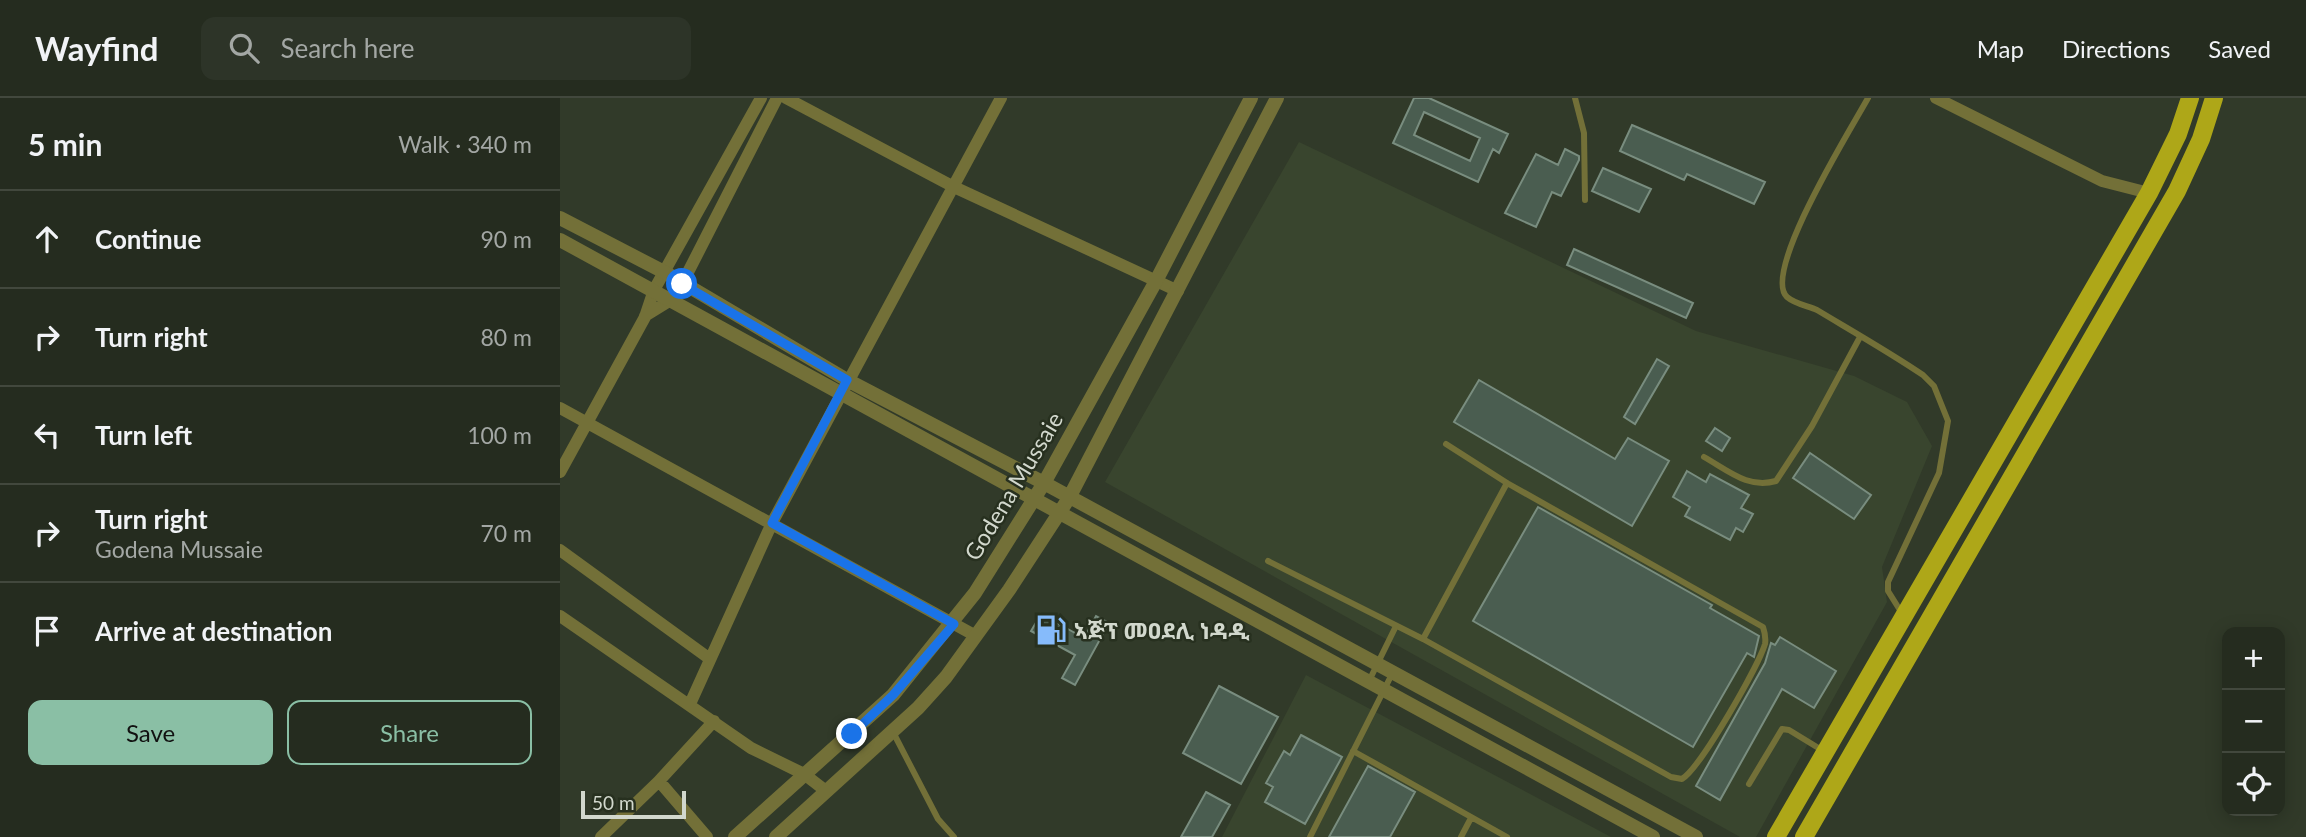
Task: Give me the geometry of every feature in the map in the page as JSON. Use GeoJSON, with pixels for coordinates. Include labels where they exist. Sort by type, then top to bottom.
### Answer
{"type":"FeatureCollection","features":[{"type":"Feature","properties":{"kind":"main road"},"geometry":{"type":"LineString","coordinates":[[1776,837],[2149,193],[2178,134],[2190,98]]}},
{"type":"Feature","properties":{"kind":"main road"},"geometry":{"type":"LineString","coordinates":[[1804,837],[2176,191],[2202,139],[2214,98]]}},
{"type":"Feature","properties":{"kind":"main road"},"geometry":{"type":"LineString","coordinates":[[2047,369],[2066,383]]}},
{"type":"Feature","properties":{"kind":"main road"},"geometry":{"type":"LineString","coordinates":[[1864,686],[1882,698]]}},
{"type":"Feature","properties":{"kind":"street"},"geometry":{"type":"LineString","coordinates":[[560,472],[645,317],[654,290],[666,273],[761,98]]}},
{"type":"Feature","properties":{"kind":"street"},"geometry":{"type":"LineString","coordinates":[[645,317],[671,300],[682,284],[777,98]]}},
{"type":"Feature","properties":{"kind":"street"},"geometry":{"type":"LineString","coordinates":[[786,98],[954,187],[1178,291]]}},
{"type":"Feature","properties":{"kind":"street"},"geometry":{"type":"LineString","coordinates":[[690,704],[772,523],[847,380],[1002,98]]}},
{"type":"Feature","properties":{"kind":"street","name":"Godena Mussaie"},"geometry":{"type":"LineString","coordinates":[[735,837],[893,695],[954,624],[1044,483],[1156,281],[1251,98]]}},
{"type":"Feature","properties":{"kind":"street"},"geometry":{"type":"LineString","coordinates":[[776,837],[893,732],[946,677],[976,636],[1069,498],[1277,98]]}},
{"type":"Feature","properties":{"kind":"street"},"geometry":{"type":"LineString","coordinates":[[1936,98],[2102,181],[2149,193]]}},
{"type":"Feature","properties":{"kind":"street"},"geometry":{"type":"LineString","coordinates":[[719,175],[733,183]]}},
{"type":"Feature","properties":{"kind":"street"},"geometry":{"type":"LineString","coordinates":[[560,218],[666,273],[847,380],[1044,483],[1696,837]]}},
{"type":"Feature","properties":{"kind":"street"},"geometry":{"type":"LineString","coordinates":[[560,240],[840,394],[1035,497],[1653,837]]}},
{"type":"Feature","properties":{"kind":"street"},"geometry":{"type":"LineString","coordinates":[[560,408],[976,636]]}},
{"type":"Feature","properties":{"kind":"street"},"geometry":{"type":"LineString","coordinates":[[560,550],[710,659]]}},
{"type":"Feature","properties":{"kind":"street"},"geometry":{"type":"LineString","coordinates":[[560,616],[751,748],[804,774],[826,791]]}},
{"type":"Feature","properties":{"kind":"street"},"geometry":{"type":"LineString","coordinates":[[601,837],[659,781],[714,721]]}},
{"type":"Feature","properties":{"kind":"street"},"geometry":{"type":"LineString","coordinates":[[659,781],[707,837]]}},
{"type":"Feature","properties":{"kind":"lane"},"geometry":{"type":"LineString","coordinates":[[1575,98],[1584,133],[1585,200]]}},
{"type":"Feature","properties":{"kind":"lane"},"geometry":{"type":"LineString","coordinates":[[1868,98],[1806,210],[1786,261],[1781,286],[1787,297],[1923,375],[1934,386],[1948,421],[1939,473],[1888,582],[1888,591],[1904,617]]}},
{"type":"Feature","properties":{"kind":"lane"},"geometry":{"type":"LineString","coordinates":[[1704,457],[1750,484],[1761,485],[1776,481],[1812,426],[1860,337]]}},
{"type":"Feature","properties":{"kind":"lane"},"geometry":{"type":"LineString","coordinates":[[1268,561],[1423,639],[1671,777],[1682,779],[1691,774],[1722,726],[1765,643],[1763,627],[1507,483],[1446,444]]}},
{"type":"Feature","properties":{"kind":"lane"},"geometry":{"type":"LineString","coordinates":[[1423,639],[1507,483]]}},
{"type":"Feature","properties":{"kind":"lane"},"geometry":{"type":"LineString","coordinates":[[1368,681],[1396,626]]}},
{"type":"Feature","properties":{"kind":"lane"},"geometry":{"type":"LineString","coordinates":[[1310,837],[1393,672]]}},
{"type":"Feature","properties":{"kind":"lane"},"geometry":{"type":"LineString","coordinates":[[1749,784],[1782,729],[1789,730],[1826,752]]}},
{"type":"Feature","properties":{"kind":"lane"},"geometry":{"type":"LineString","coordinates":[[893,732],[938,819],[954,837]]}},
{"type":"Feature","properties":{"kind":"lane"},"geometry":{"type":"LineString","coordinates":[[1353,751],[1507,837]]}},
{"type":"Feature","properties":{"kind":"lane"},"geometry":{"type":"LineString","coordinates":[[1461,837],[1471,818]]}},
{"type":"Feature","properties":{"kind":"shaded area"},"geometry":{"type":"Polygon","coordinates":[[[1299,142],[1696,331],[1854,376],[1907,402],[1932,446],[1882,567],[1887,602],[1756,837],[1740,837],[1105,482],[1299,142]]]}},
{"type":"Feature","properties":{"kind":"shaded area"},"geometry":{"type":"Polygon","coordinates":[[[1306,675],[1611,837],[1222,837],[1306,675]]]}},
{"type":"Feature","properties":{"kind":"building"},"geometry":{"type":"Polygon","coordinates":[[[1414,98],[1429,98],[1508,134],[1499,153],[1493,149],[1478,182],[1393,143],[1414,98]],[[1424,112],[1414,135],[1470,161],[1480,138],[1424,112]]]}},
{"type":"Feature","properties":{"kind":"building"},"geometry":{"type":"Polygon","coordinates":[[[1632,125],[1765,182],[1754,204],[1687,174],[1684,180],[1620,151],[1632,125]]]}},
{"type":"Feature","properties":{"kind":"building"},"geometry":{"type":"Polygon","coordinates":[[[1565,149],[1579,156],[1579,160],[1561,196],[1552,192],[1536,227],[1505,213],[1536,154],[1558,165],[1565,149]]]}},
{"type":"Feature","properties":{"kind":"building"},"geometry":{"type":"Polygon","coordinates":[[[1603,168],[1651,189],[1639,212],[1592,191],[1603,168]]]}},
{"type":"Feature","properties":{"kind":"building"},"geometry":{"type":"Polygon","coordinates":[[[1574,249],[1693,303],[1686,318],[1567,265],[1574,249]]]}},
{"type":"Feature","properties":{"kind":"building"},"geometry":{"type":"Polygon","coordinates":[[[1657,359],[1669,366],[1635,424],[1624,417],[1657,359]]]}},
{"type":"Feature","properties":{"kind":"building"},"geometry":{"type":"Polygon","coordinates":[[[1479,380],[1615,459],[1628,438],[1669,461],[1632,526],[1454,422],[1479,380]]]}},
{"type":"Feature","properties":{"kind":"building"},"geometry":{"type":"Polygon","coordinates":[[[1715,428],[1730,438],[1722,451],[1706,441],[1715,428]]]}},
{"type":"Feature","properties":{"kind":"building"},"geometry":{"type":"Polygon","coordinates":[[[1810,453],[1871,495],[1854,519],[1793,478],[1810,453]]]}},
{"type":"Feature","properties":{"kind":"building"},"geometry":{"type":"Polygon","coordinates":[[[1687,471],[1706,482],[1710,474],[1749,495],[1741,508],[1753,514],[1743,532],[1736,528],[1730,540],[1685,516],[1690,507],[1673,497],[1687,471]]]}},
{"type":"Feature","properties":{"kind":"building"},"geometry":{"type":"Polygon","coordinates":[[[1538,507],[1712,605],[1710,608],[1759,636],[1754,657],[1747,653],[1693,747],[1473,621],[1538,507]]]}},
{"type":"Feature","properties":{"kind":"building"},"geometry":{"type":"Polygon","coordinates":[[[1041,614],[1084,638],[1096,616],[1109,623],[1075,685],[1062,678],[1075,655],[1031,631],[1041,614]]]}},
{"type":"Feature","properties":{"kind":"building"},"geometry":{"type":"Polygon","coordinates":[[[1780,637],[1836,671],[1814,708],[1782,689],[1720,800],[1696,786],[1765,663],[1771,643],[1775,645],[1780,637]]]}},
{"type":"Feature","properties":{"kind":"building"},"geometry":{"type":"Polygon","coordinates":[[[1219,686],[1278,717],[1241,784],[1183,753],[1219,686]]]}},
{"type":"Feature","properties":{"kind":"building"},"geometry":{"type":"Polygon","coordinates":[[[1301,735],[1342,757],[1305,824],[1265,802],[1273,787],[1266,783],[1284,751],[1290,755],[1301,735]]]}},
{"type":"Feature","properties":{"kind":"building"},"geometry":{"type":"Polygon","coordinates":[[[1368,766],[1415,792],[1390,837],[1329,837],[1368,766]]]}},
{"type":"Feature","properties":{"kind":"building"},"geometry":{"type":"Polygon","coordinates":[[[1206,792],[1230,805],[1212,837],[1181,837],[1206,792]]]}},
{"type":"Feature","properties":{"kind":"place","name":"ኣጅፕ መዐደሊ ነዳዲ"},"geometry":{"type":"Point","coordinates":[1051,630]}},
{"type":"Feature","properties":{"kind":"route"},"geometry":{"type":"LineString","coordinates":[[682,284],[847,380],[772,523],[954,624],[893,695],[852,734]]}}]}
